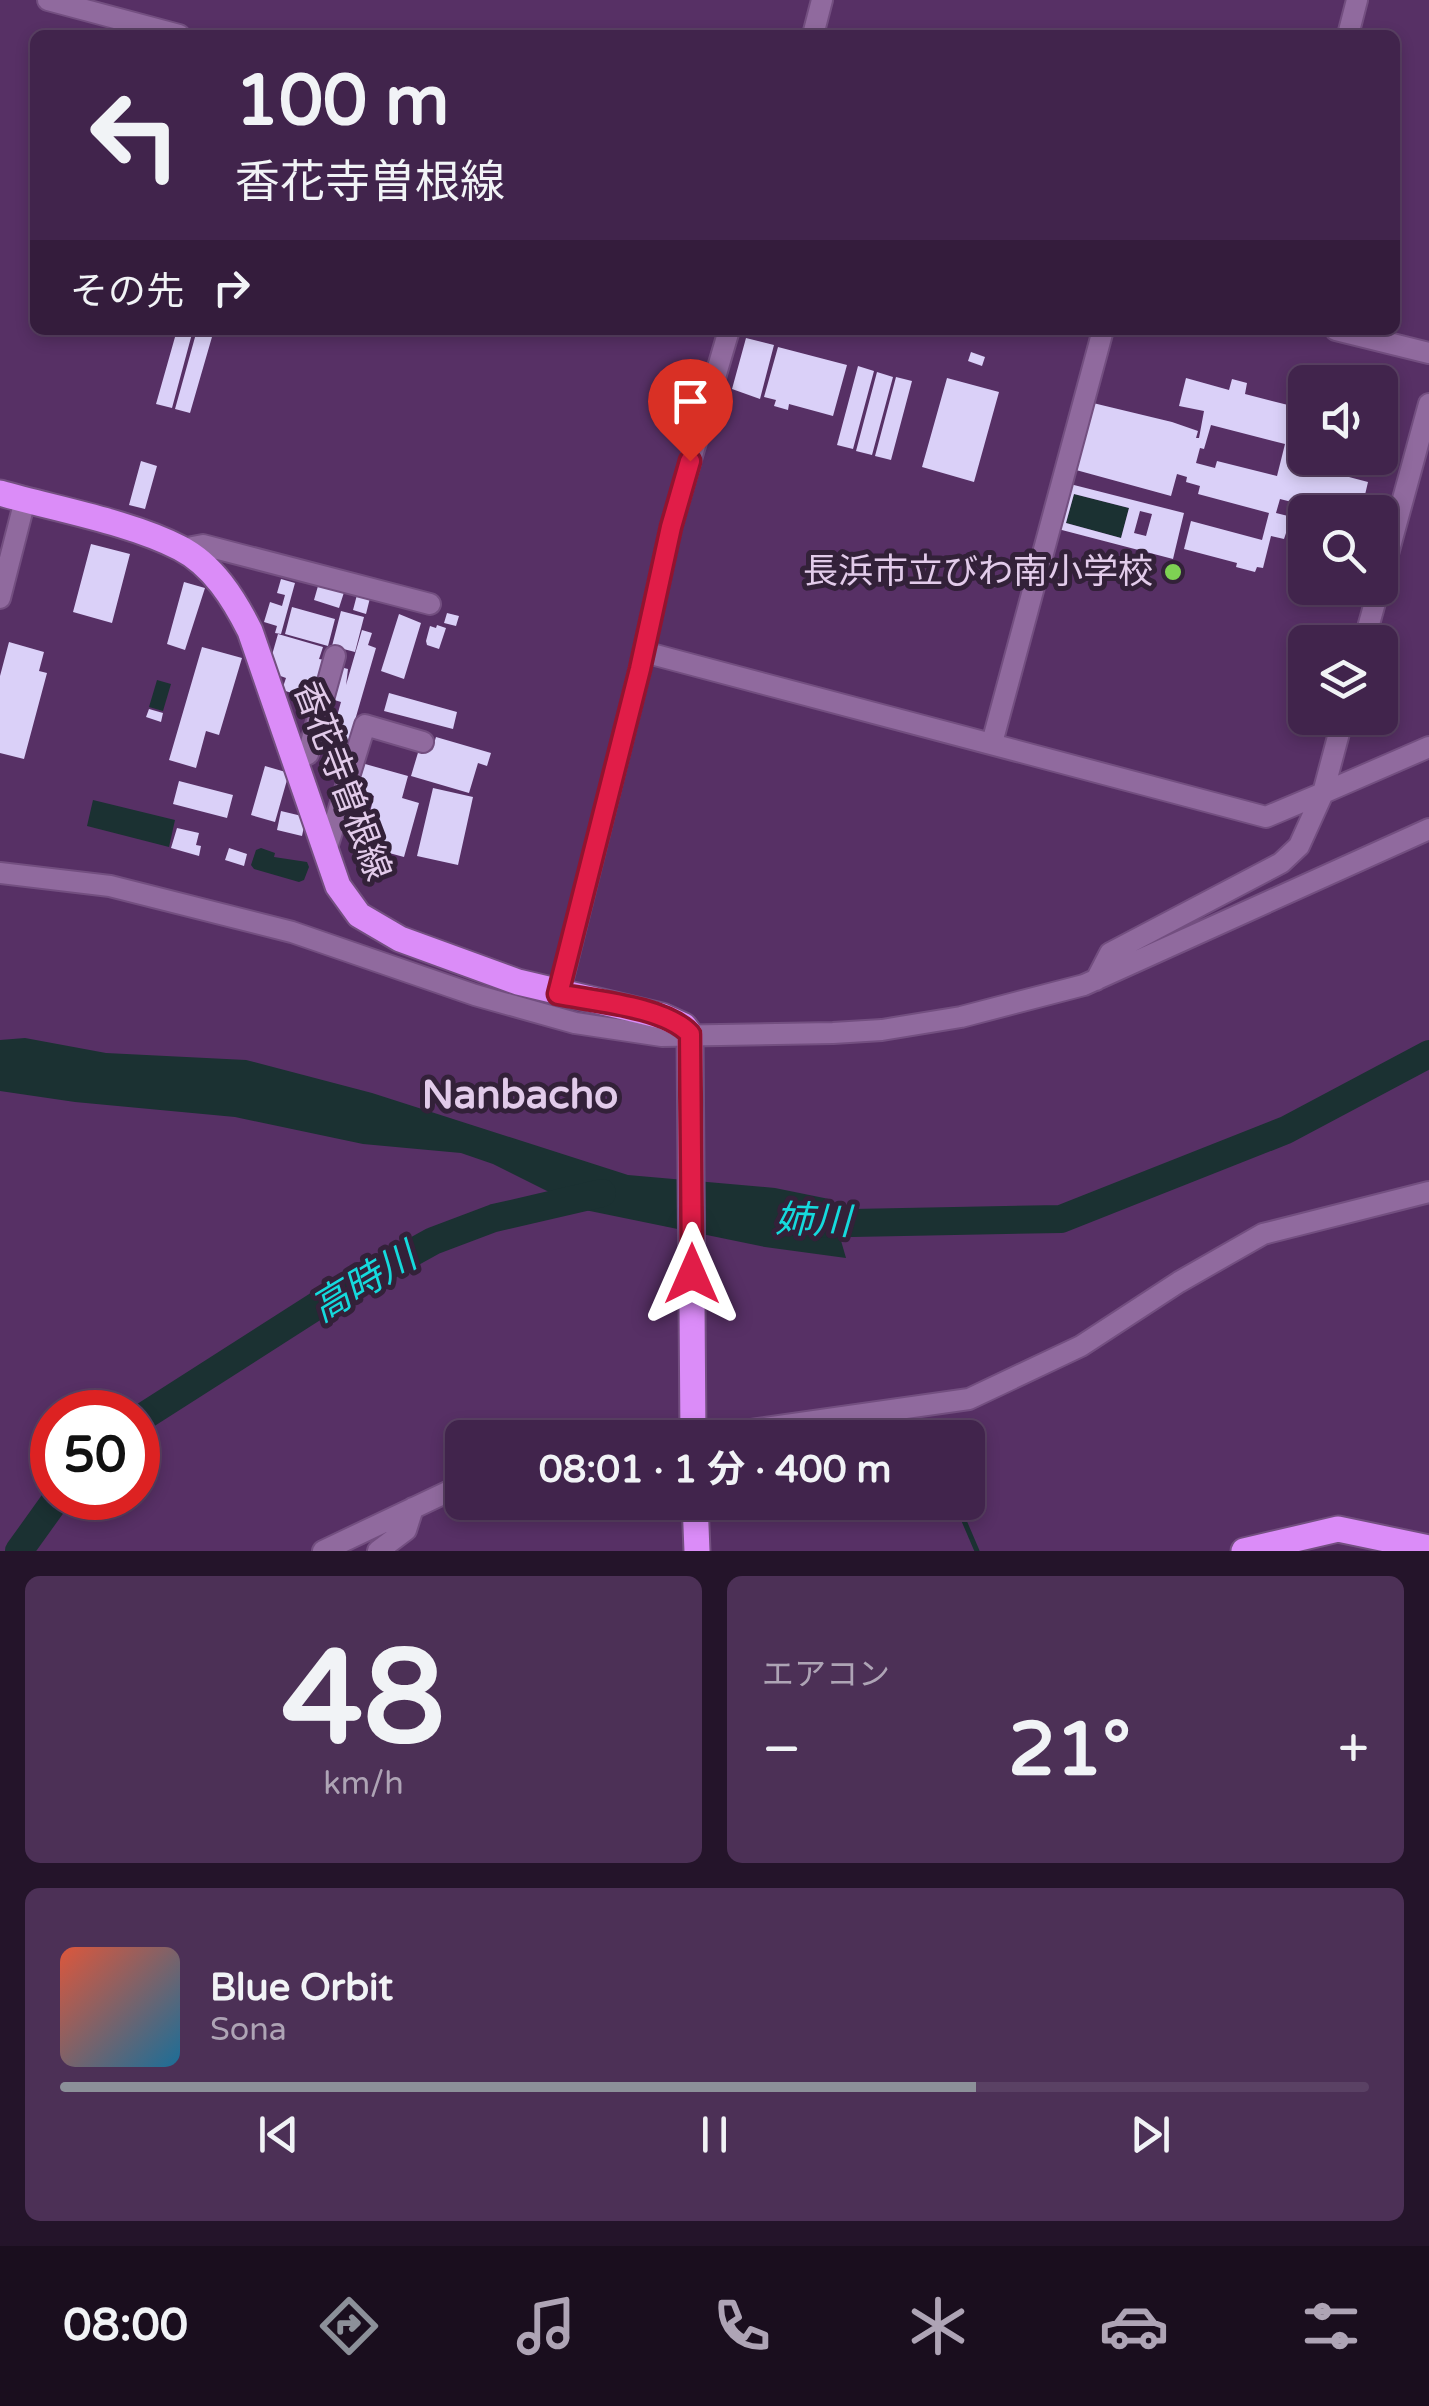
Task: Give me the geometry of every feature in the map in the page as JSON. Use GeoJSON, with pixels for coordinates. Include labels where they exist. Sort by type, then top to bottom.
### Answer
{"type":"FeatureCollection","features":[{"type":"Feature","properties":{"kind":"main road","name":"香花寺曽根線"},"geometry":{"type":"LineString","coordinates":[[12,497],[135,531],[182,549],[234,599],[250,631],[344,897],[369,923],[400,938],[558,994],[662,1016],[684,1026],[691,1045]]}},
{"type":"Feature","properties":{"kind":"main road"},"geometry":{"type":"LineString","coordinates":[[691,1045],[693,1420]]}},
{"type":"Feature","properties":{"kind":"main road"},"geometry":{"type":"LineString","coordinates":[[696,1520],[697,1551]]}},
{"type":"Feature","properties":{"kind":"main road"},"geometry":{"type":"LineString","coordinates":[[1250,1550],[1338,1529],[1429,1548]]}},
{"type":"Feature","properties":{"kind":"street"},"geometry":{"type":"LineString","coordinates":[[48,0],[160,30]]}},
{"type":"Feature","properties":{"kind":"street"},"geometry":{"type":"LineString","coordinates":[[813,30],[822,0]]}},
{"type":"Feature","properties":{"kind":"street"},"geometry":{"type":"LineString","coordinates":[[1349,30],[1357,0]]}},
{"type":"Feature","properties":{"kind":"street"},"geometry":{"type":"LineString","coordinates":[[558,994],[644,652],[671,527],[728,335]]}},
{"type":"Feature","properties":{"kind":"street"},"geometry":{"type":"LineString","coordinates":[[992,744],[1103,335]]}},
{"type":"Feature","properties":{"kind":"street"},"geometry":{"type":"LineString","coordinates":[[1356,335],[1429,353]]}},
{"type":"Feature","properties":{"kind":"street"},"geometry":{"type":"LineString","coordinates":[[1398,519],[1429,404]]}},
{"type":"Feature","properties":{"kind":"street"},"geometry":{"type":"LineString","coordinates":[[0,598],[12,497]]}},
{"type":"Feature","properties":{"kind":"street"},"geometry":{"type":"LineString","coordinates":[[182,549],[204,545],[430,604]]}},
{"type":"Feature","properties":{"kind":"street"},"geometry":{"type":"LineString","coordinates":[[644,652],[1266,817],[1429,747]]}},
{"type":"Feature","properties":{"kind":"street"},"geometry":{"type":"LineString","coordinates":[[295,761],[308,754],[335,656]]}},
{"type":"Feature","properties":{"kind":"street"},"geometry":{"type":"LineString","coordinates":[[326,851],[365,725],[423,742]]}},
{"type":"Feature","properties":{"kind":"street"},"geometry":{"type":"LineString","coordinates":[[1096,980],[1110,953],[1281,863],[1299,846],[1323,793],[1338,735]]}},
{"type":"Feature","properties":{"kind":"street"},"geometry":{"type":"LineString","coordinates":[[0,874],[110,886],[292,932],[475,995],[574,1023],[691,1045],[786,1034],[882,1030],[961,1017],[1096,980],[1429,828]]}},
{"type":"Feature","properties":{"kind":"street"},"geometry":{"type":"LineString","coordinates":[[788,1420],[969,1399],[1081,1346],[1179,1282],[1263,1234],[1429,1192]]}},
{"type":"Feature","properties":{"kind":"street"},"geometry":{"type":"LineString","coordinates":[[323,1551],[445,1493]]}},
{"type":"Feature","properties":{"kind":"street"},"geometry":{"type":"LineString","coordinates":[[378,1551],[406,1530],[414,1508]]}},
{"type":"Feature","properties":{"kind":"water"},"geometry":{"type":"Polygon","coordinates":[[[1074,494],[1129,508],[1121,538],[1066,523],[1074,494]]]}},
{"type":"Feature","properties":{"kind":"water"},"geometry":{"type":"Polygon","coordinates":[[[157,680],[171,684],[163,711],[149,707],[157,680]]]}},
{"type":"Feature","properties":{"kind":"water"},"geometry":{"type":"Polygon","coordinates":[[[93,800],[175,820],[169,847],[87,826],[93,800]]]}},
{"type":"Feature","properties":{"kind":"water"},"geometry":{"type":"Polygon","coordinates":[[[256,850],[275,853],[274,857],[307,862],[304,880],[299,882],[254,869],[251,865],[256,850]]]}},
{"type":"Feature","properties":{"kind":"water"},"geometry":{"type":"Polygon","coordinates":[[[25,1038],[106,1053],[246,1060],[372,1093],[628,1175],[775,1188],[829,1199],[846,1258],[765,1247],[585,1210],[493,1164],[461,1153],[363,1144],[235,1117],[0,1091],[0,1040],[25,1038]]]}},
{"type":"Feature","properties":{"kind":"building"},"geometry":{"type":"Polygon","coordinates":[[[176,335],[192,335],[172,408],[156,404],[176,335]]]}},
{"type":"Feature","properties":{"kind":"building"},"geometry":{"type":"Polygon","coordinates":[[[196,335],[213,335],[190,413],[175,409],[196,335]]]}},
{"type":"Feature","properties":{"kind":"building"},"geometry":{"type":"Polygon","coordinates":[[[746,338],[774,345],[760,399],[732,389],[746,338]]]}},
{"type":"Feature","properties":{"kind":"building"},"geometry":{"type":"Polygon","coordinates":[[[778,347],[847,365],[833,416],[789,404],[788,410],[774,406],[776,400],[764,397],[778,347]]]}},
{"type":"Feature","properties":{"kind":"building"},"geometry":{"type":"Polygon","coordinates":[[[971,352],[985,357],[982,366],[968,361],[971,352]]]}},
{"type":"Feature","properties":{"kind":"building"},"geometry":{"type":"Polygon","coordinates":[[[858,366],[874,371],[853,449],[837,445],[858,366]]]}},
{"type":"Feature","properties":{"kind":"building"},"geometry":{"type":"Polygon","coordinates":[[[877,372],[893,377],[872,455],[856,451],[877,372]]]}},
{"type":"Feature","properties":{"kind":"building"},"geometry":{"type":"Polygon","coordinates":[[[896,377],[912,381],[891,460],[875,456],[896,377]]]}},
{"type":"Feature","properties":{"kind":"building"},"geometry":{"type":"Polygon","coordinates":[[[947,378],[999,392],[974,482],[922,467],[947,378]]]}},
{"type":"Feature","properties":{"kind":"building"},"geometry":{"type":"Polygon","coordinates":[[[1186,378],[1229,390],[1232,379],[1247,383],[1245,394],[1288,405],[1288,475],[1341,475],[1368,482],[1365,495],[1288,495],[1288,501],[1280,499],[1276,513],[1288,516],[1288,533],[1284,539],[1271,536],[1263,568],[1257,567],[1255,572],[1236,567],[1237,563],[1184,549],[1191,521],[1262,540],[1269,513],[1198,494],[1200,486],[1177,474],[1171,496],[1076,470],[1093,403],[1172,422],[1198,431],[1196,438],[1204,411],[1179,406],[1186,378]],[[1211,425],[1196,463],[1215,468],[1217,461],[1277,476],[1285,444],[1211,425]]]}},
{"type":"Feature","properties":{"kind":"building"},"geometry":{"type":"Polygon","coordinates":[[[141,461],[157,466],[145,509],[129,505],[141,461]]]}},
{"type":"Feature","properties":{"kind":"building"},"geometry":{"type":"Polygon","coordinates":[[[1070,484],[1184,513],[1173,559],[1058,529],[1070,484]],[[1074,494],[1066,523],[1121,538],[1129,508],[1074,494]],[[1140,511],[1134,533],[1146,536],[1152,514],[1140,511]]]}},
{"type":"Feature","properties":{"kind":"building"},"geometry":{"type":"Polygon","coordinates":[[[91,544],[130,554],[112,623],[73,612],[91,544]]]}},
{"type":"Feature","properties":{"kind":"building"},"geometry":{"type":"Polygon","coordinates":[[[281,579],[295,583],[281,634],[275,633],[277,626],[264,622],[270,602],[282,606],[285,595],[277,593],[281,579]]]}},
{"type":"Feature","properties":{"kind":"building"},"geometry":{"type":"Polygon","coordinates":[[[320,579],[346,586],[339,608],[314,600],[320,579]]]}},
{"type":"Feature","properties":{"kind":"building"},"geometry":{"type":"Polygon","coordinates":[[[184,582],[205,588],[185,650],[167,644],[184,582]]]}},
{"type":"Feature","properties":{"kind":"building"},"geometry":{"type":"Polygon","coordinates":[[[358,591],[371,594],[366,614],[353,610],[358,591]]]}},
{"type":"Feature","properties":{"kind":"building"},"geometry":{"type":"Polygon","coordinates":[[[292,607],[335,619],[328,646],[285,634],[292,607]]]}},
{"type":"Feature","properties":{"kind":"building"},"geometry":{"type":"Polygon","coordinates":[[[341,611],[364,617],[355,652],[332,646],[341,611]]]}},
{"type":"Feature","properties":{"kind":"building"},"geometry":{"type":"Polygon","coordinates":[[[447,613],[459,616],[456,626],[444,623],[447,613]]]}},
{"type":"Feature","properties":{"kind":"building"},"geometry":{"type":"Polygon","coordinates":[[[399,614],[421,623],[404,679],[381,671],[399,614]]]}},
{"type":"Feature","properties":{"kind":"building"},"geometry":{"type":"Polygon","coordinates":[[[430,626],[446,628],[439,649],[426,641],[430,626]]]}},
{"type":"Feature","properties":{"kind":"building"},"geometry":{"type":"Polygon","coordinates":[[[362,630],[372,633],[368,645],[376,648],[353,727],[358,728],[347,766],[325,759],[341,702],[331,699],[340,667],[348,669],[346,685],[362,630]]]}},
{"type":"Feature","properties":{"kind":"building"},"geometry":{"type":"Polygon","coordinates":[[[278,634],[323,647],[319,659],[325,660],[312,699],[282,690],[286,678],[275,674],[270,662],[278,634]]]}},
{"type":"Feature","properties":{"kind":"building"},"geometry":{"type":"Polygon","coordinates":[[[9,642],[44,652],[39,671],[47,673],[24,759],[0,753],[0,676],[9,642]]]}},
{"type":"Feature","properties":{"kind":"building"},"geometry":{"type":"Polygon","coordinates":[[[202,647],[242,658],[219,735],[206,731],[196,768],[169,760],[202,647]]]}},
{"type":"Feature","properties":{"kind":"building"},"geometry":{"type":"Polygon","coordinates":[[[389,693],[457,712],[453,729],[384,711],[389,693]]]}},
{"type":"Feature","properties":{"kind":"building"},"geometry":{"type":"Polygon","coordinates":[[[149,709],[163,713],[161,722],[146,717],[149,709]]]}},
{"type":"Feature","properties":{"kind":"building"},"geometry":{"type":"Polygon","coordinates":[[[436,737],[491,753],[487,766],[478,763],[469,793],[411,776],[420,746],[432,750],[436,737]]]}},
{"type":"Feature","properties":{"kind":"building"},"geometry":{"type":"Polygon","coordinates":[[[358,762],[408,776],[402,798],[419,803],[404,857],[378,850],[381,836],[365,832],[374,796],[352,787],[358,762]]]}},
{"type":"Feature","properties":{"kind":"building"},"geometry":{"type":"Polygon","coordinates":[[[265,766],[289,773],[275,822],[251,815],[265,766]]]}},
{"type":"Feature","properties":{"kind":"building"},"geometry":{"type":"Polygon","coordinates":[[[179,781],[233,795],[227,818],[173,804],[179,781]]]}},
{"type":"Feature","properties":{"kind":"building"},"geometry":{"type":"Polygon","coordinates":[[[433,788],[473,797],[458,865],[417,856],[433,788]]]}},
{"type":"Feature","properties":{"kind":"building"},"geometry":{"type":"Polygon","coordinates":[[[281,811],[306,817],[302,836],[277,830],[281,811]]]}},
{"type":"Feature","properties":{"kind":"building"},"geometry":{"type":"Polygon","coordinates":[[[177,828],[199,833],[199,856],[171,848],[177,828]]]}},
{"type":"Feature","properties":{"kind":"building"},"geometry":{"type":"Polygon","coordinates":[[[229,848],[247,854],[244,866],[225,860],[229,848]]]}},
{"type":"Feature","properties":{"kind":"waterway","name":"姉川"},"geometry":{"type":"LineString","coordinates":[[801,1224],[1061,1219],[1286,1130],[1429,1054]]}},
{"type":"Feature","properties":{"kind":"waterway","name":"高時川"},"geometry":{"type":"LineString","coordinates":[[160,1406],[321,1303],[433,1241],[494,1218],[602,1193]]}},
{"type":"Feature","properties":{"kind":"waterway","name":"高時川"},"geometry":{"type":"LineString","coordinates":[[19,1551],[41,1520]]}},
{"type":"Feature","properties":{"kind":"waterway"},"geometry":{"type":"LineString","coordinates":[[964,1520],[977,1551]]}},
{"type":"Feature","properties":{"kind":"place","name":"長浜市立びわ南小学校"},"geometry":{"type":"Point","coordinates":[1173,572]}},
{"type":"Feature","properties":{"kind":"district","name":"Nanbacho"},"geometry":{"type":"Point","coordinates":[520,1095]}},
{"type":"Feature","properties":{"kind":"route"},"geometry":{"type":"LineString","coordinates":[[690,461],[558,994],[662,1016],[684,1026],[690,1034],[692,1274]]}}]}
